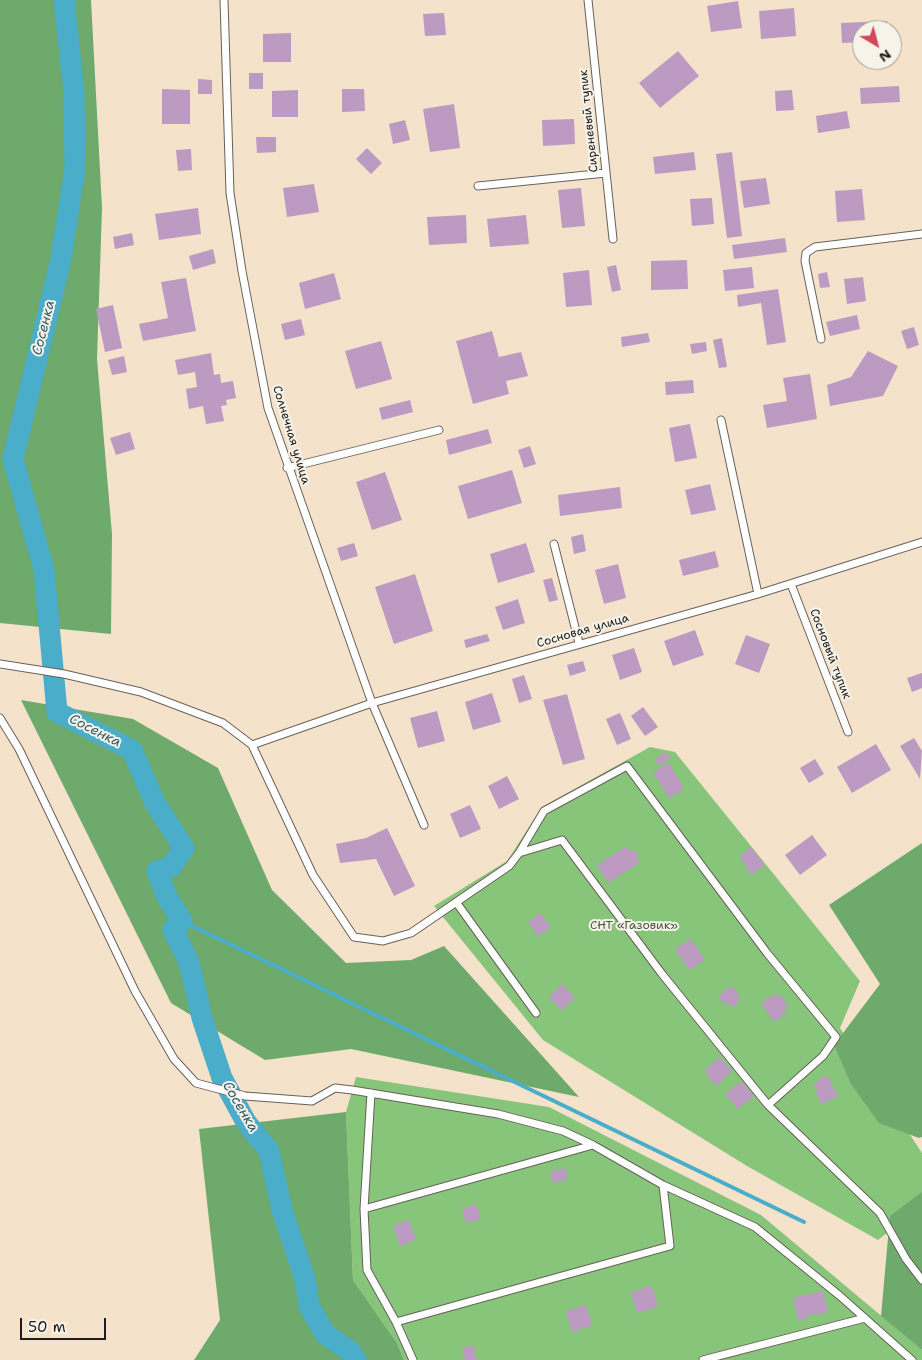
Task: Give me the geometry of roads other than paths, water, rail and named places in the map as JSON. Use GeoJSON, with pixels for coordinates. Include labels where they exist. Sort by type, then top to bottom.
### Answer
{"type":"FeatureCollection","features":[{"type":"Feature","properties":{"kind":"lane","name":"Солнечная улица"},"geometry":{"type":"LineString","coordinates":[[224,0],[230,193],[242,271],[268,408],[372,703],[424,825]]}},
{"type":"Feature","properties":{"kind":"lane","name":"Сиреневый тупик"},"geometry":{"type":"LineString","coordinates":[[588,0],[613,239]]}},
{"type":"Feature","properties":{"kind":"lane"},"geometry":{"type":"LineString","coordinates":[[478,186],[606,173]]}},
{"type":"Feature","properties":{"kind":"lane"},"geometry":{"type":"LineString","coordinates":[[821,339],[805,261],[806,252],[815,247],[922,234]]}},
{"type":"Feature","properties":{"kind":"lane"},"geometry":{"type":"LineString","coordinates":[[721,420],[758,594]]}},
{"type":"Feature","properties":{"kind":"lane"},"geometry":{"type":"LineString","coordinates":[[288,468],[439,430]]}},
{"type":"Feature","properties":{"kind":"lane","name":"Сосновая улица"},"geometry":{"type":"LineString","coordinates":[[252,745],[372,703],[758,594],[922,542]]}},
{"type":"Feature","properties":{"kind":"lane"},"geometry":{"type":"LineString","coordinates":[[554,544],[579,643]]}},
{"type":"Feature","properties":{"kind":"lane","name":"Сосновый тупик"},"geometry":{"type":"LineString","coordinates":[[791,584],[848,732]]}},
{"type":"Feature","properties":{"kind":"lane"},"geometry":{"type":"LineString","coordinates":[[0,664],[64,674],[141,692],[224,723],[252,745],[313,875],[354,937],[383,942],[411,933],[509,866],[544,811],[627,766],[767,952],[836,1037],[823,1056],[768,1105]]}},
{"type":"Feature","properties":{"kind":"lane"},"geometry":{"type":"LineString","coordinates":[[0,718],[18,749],[135,991],[174,1059],[196,1082],[216,1090],[245,1096],[312,1101],[335,1088],[498,1114],[563,1131],[593,1145],[663,1186],[755,1227],[865,1318],[912,1360]]}},
{"type":"Feature","properties":{"kind":"lane"},"geometry":{"type":"LineString","coordinates":[[519,853],[562,840],[662,974],[768,1105],[880,1213],[906,1259],[922,1280]]}},
{"type":"Feature","properties":{"kind":"lane"},"geometry":{"type":"LineString","coordinates":[[456,902],[536,1013]]}},
{"type":"Feature","properties":{"kind":"lane"},"geometry":{"type":"LineString","coordinates":[[371,1093],[364,1209],[366,1270],[396,1322],[413,1360]]}},
{"type":"Feature","properties":{"kind":"lane"},"geometry":{"type":"LineString","coordinates":[[364,1209],[593,1145]]}},
{"type":"Feature","properties":{"kind":"lane"},"geometry":{"type":"LineString","coordinates":[[396,1322],[670,1246],[663,1186]]}},
{"type":"Feature","properties":{"kind":"lane"},"geometry":{"type":"LineString","coordinates":[[703,1360],[865,1318]]}},
{"type":"Feature","properties":{"kind":"waterway","name":"Сосенка"},"geometry":{"type":"LineString","coordinates":[[64,0],[74,93],[75,168],[61,259],[13,459],[44,570],[57,712],[132,750],[155,803],[184,848],[171,867],[157,871],[167,897],[182,921],[173,930],[189,962],[202,1018],[222,1078],[246,1122],[269,1151],[282,1210],[305,1279],[309,1306],[325,1334],[351,1352],[356,1360]]}},
{"type":"Feature","properties":{"kind":"waterway"},"geometry":{"type":"LineString","coordinates":[[182,921],[804,1222]]}},
{"type":"Feature","properties":{"kind":"park label","name":"СНТ «Газовик»"},"geometry":{"type":"Point","coordinates":[634,926]}}]}
